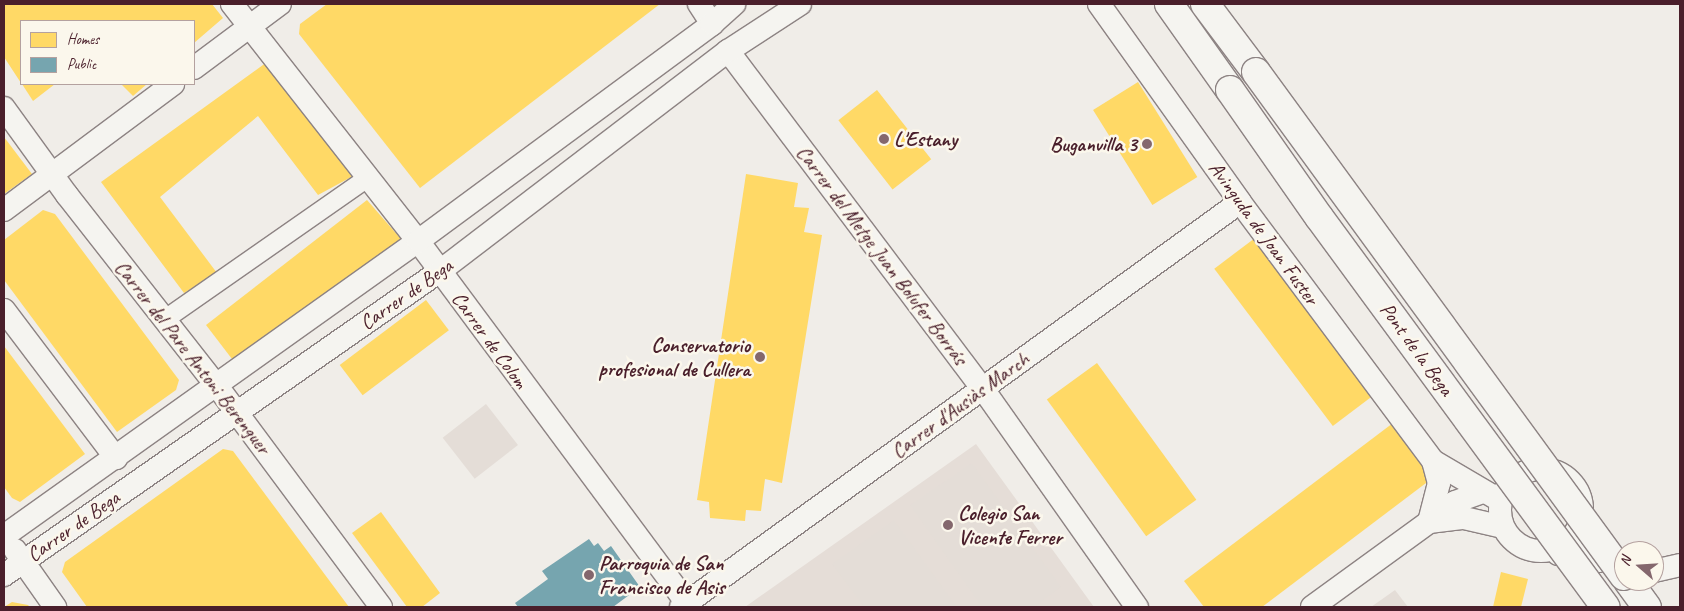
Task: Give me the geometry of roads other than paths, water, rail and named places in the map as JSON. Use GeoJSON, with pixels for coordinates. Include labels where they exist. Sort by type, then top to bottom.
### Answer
{"type":"FeatureCollection","features":[{"type":"Feature","properties":{"kind":"street","name":"Carrer de Colom"},"geometry":{"type":"LineString","coordinates":[[232,4],[418,241],[686,606]]}},
{"type":"Feature","properties":{"kind":"street"},"geometry":{"type":"LineString","coordinates":[[195,67],[280,4]]}},
{"type":"Feature","properties":{"kind":"street"},"geometry":{"type":"LineString","coordinates":[[699,4],[712,24]]}},
{"type":"Feature","properties":{"kind":"street","name":"Carrer de Bega"},"geometry":{"type":"LineString","coordinates":[[4,534],[116,458],[418,241],[712,24],[734,4]]}},
{"type":"Feature","properties":{"kind":"street","name":"Carrer de Bega"},"geometry":{"type":"LineString","coordinates":[[4,575],[440,271],[728,51],[800,4]]}},
{"type":"Feature","properties":{"kind":"street","name":"Avinguda de Joan Fuster"},"geometry":{"type":"LineString","coordinates":[[1099,4],[1240,202],[1433,461]]}},
{"type":"Feature","properties":{"kind":"street","name":"Pont de la Bega"},"geometry":{"type":"LineString","coordinates":[[1169,4],[1319,217],[1606,607]]}},
{"type":"Feature","properties":{"kind":"street","name":"Pont de la Bega"},"geometry":{"type":"LineString","coordinates":[[1205,4],[1614,562]]}},
{"type":"Feature","properties":{"kind":"street","name":"Carrer del Metge Juan Bolufer Borrás"},"geometry":{"type":"LineString","coordinates":[[728,51],[983,388],[1137,607]]}},
{"type":"Feature","properties":{"kind":"street"},"geometry":{"type":"LineString","coordinates":[[4,210],[171,85]]}},
{"type":"Feature","properties":{"kind":"street","name":"Carrer del Pare Antoni Berenguer"},"geometry":{"type":"LineString","coordinates":[[4,108],[52,175],[217,386],[381,607]]}},
{"type":"Feature","properties":{"kind":"street"},"geometry":{"type":"LineString","coordinates":[[164,320],[369,177]]}},
{"type":"Feature","properties":{"kind":"street","name":"Carrer d'Ausiàs March"},"geometry":{"type":"LineString","coordinates":[[686,606],[1240,202]]}},
{"type":"Feature","properties":{"kind":"street"},"geometry":{"type":"LineString","coordinates":[[4,310],[116,458]]}},
{"type":"Feature","properties":{"kind":"street"},"geometry":{"type":"LineString","coordinates":[[1433,461],[1491,496],[1503,527],[1520,546],[1614,566]]}},
{"type":"Feature","properties":{"kind":"street"},"geometry":{"type":"LineString","coordinates":[[1429,522],[1439,482],[1433,461]]}},
{"type":"Feature","properties":{"kind":"street"},"geometry":{"type":"LineString","coordinates":[[1312,607],[1455,502],[1491,496],[1506,488],[1526,472],[1553,471],[1574,486],[1582,511],[1579,524],[1565,543],[1545,551]]}},
{"type":"Feature","properties":{"kind":"street"},"geometry":{"type":"LineString","coordinates":[[1429,522],[1464,518],[1503,527]]}},
{"type":"Feature","properties":{"kind":"street"},"geometry":{"type":"LineString","coordinates":[[1579,524],[1598,561]]}},
{"type":"Feature","properties":{"kind":"street"},"geometry":{"type":"LineString","coordinates":[[4,534],[55,607]]}},
{"type":"Feature","properties":{"kind":"street"},"geometry":{"type":"LineString","coordinates":[[1664,569],[1680,565]]}},
{"type":"Feature","properties":{"kind":"street"},"geometry":{"type":"LineString","coordinates":[[1635,591],[1647,607]]}},
{"type":"Feature","properties":{"kind":"place","name":"L'Estany"},"geometry":{"type":"Point","coordinates":[884,139]}},
{"type":"Feature","properties":{"kind":"place","name":"Buganvilla 3"},"geometry":{"type":"Point","coordinates":[1147,144]}},
{"type":"Feature","properties":{"kind":"place","name":"Conservatorio profesional de Cullera"},"geometry":{"type":"Point","coordinates":[760,357]}},
{"type":"Feature","properties":{"kind":"place","name":"Colegio San Vicente Ferrer"},"geometry":{"type":"Point","coordinates":[948,525]}},
{"type":"Feature","properties":{"kind":"place","name":"Parroquia de San Francisco de Asis"},"geometry":{"type":"Point","coordinates":[589,575]}}]}
